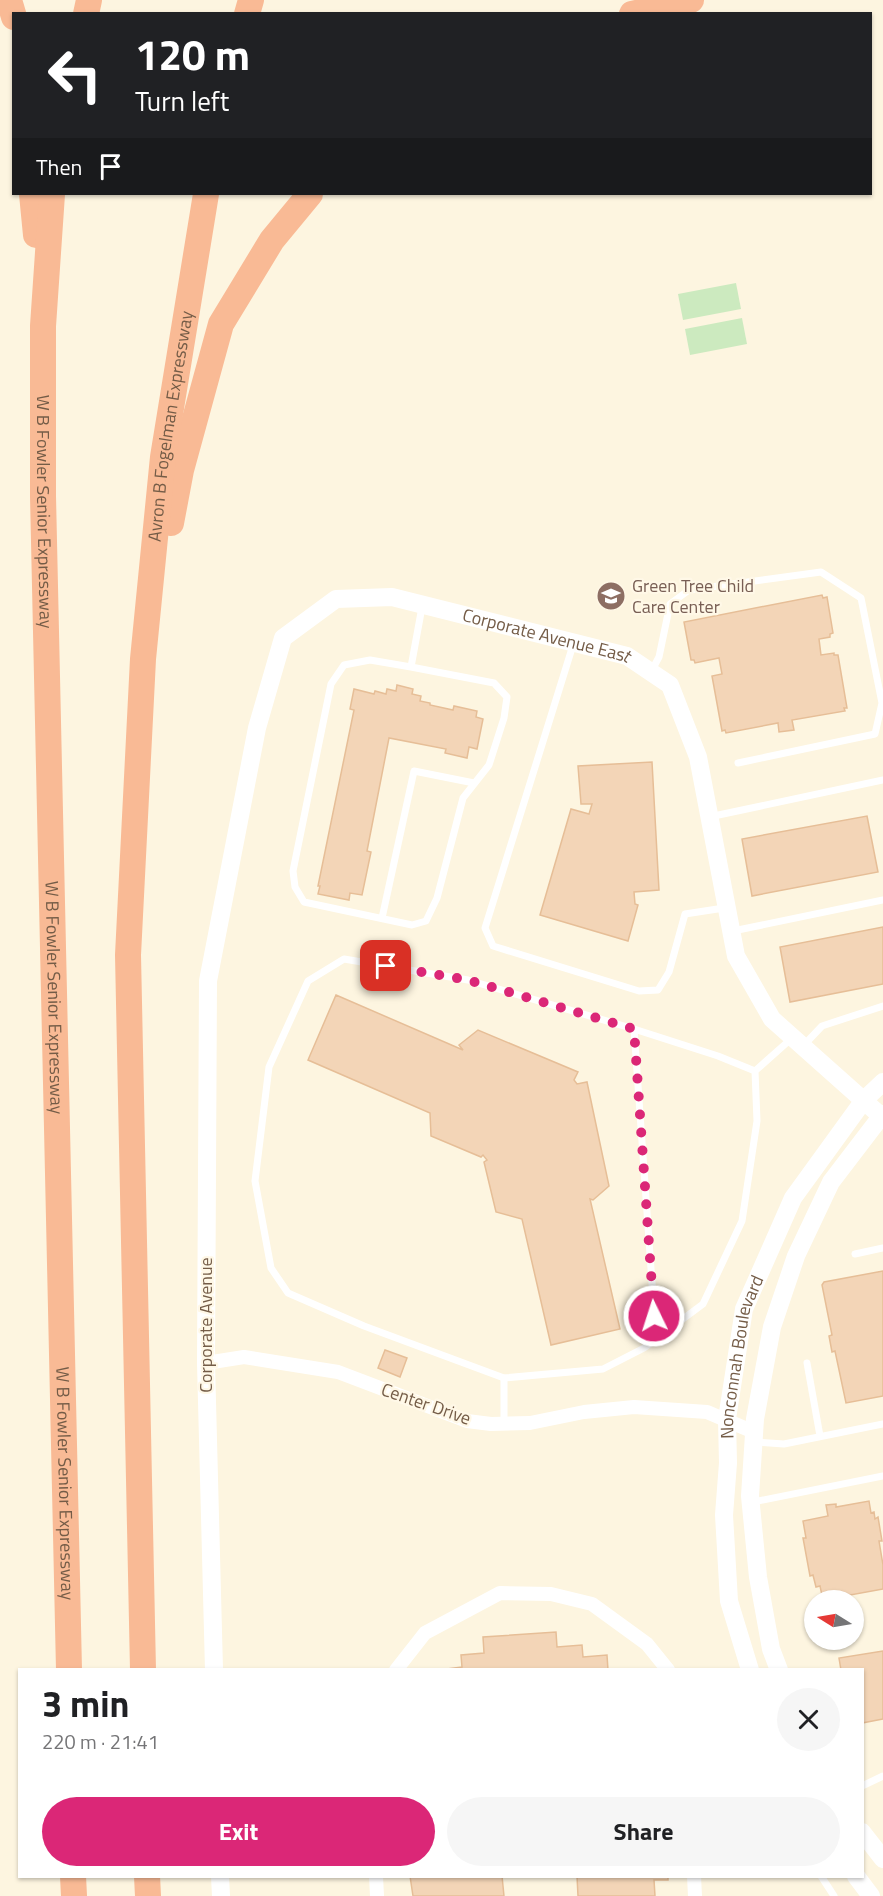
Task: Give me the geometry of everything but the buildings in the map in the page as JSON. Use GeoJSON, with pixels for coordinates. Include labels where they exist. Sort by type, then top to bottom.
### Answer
{"type":"FeatureCollection","features":[{"type":"Feature","properties":{"kind":"highway"},"geometry":{"type":"LineString","coordinates":[[640,12],[691,0]]}},
{"type":"Feature","properties":{"kind":"highway"},"geometry":{"type":"LineString","coordinates":[[32,195],[42,326]]}},
{"type":"Feature","properties":{"kind":"highway"},"geometry":{"type":"LineString","coordinates":[[42,326],[51,195]]}},
{"type":"Feature","properties":{"kind":"highway","name":"Avron B Fogelman Expressway"},"geometry":{"type":"LineString","coordinates":[[143,658],[163,458],[206,195]]}},
{"type":"Feature","properties":{"kind":"highway"},"geometry":{"type":"LineString","coordinates":[[143,1668],[128,955],[143,658],[181,470],[221,324],[272,240],[309,195]]}},
{"type":"Feature","properties":{"kind":"highway","name":"W B Fowler Senior Expressway"},"geometry":{"type":"LineString","coordinates":[[42,326],[44,543],[69,1668]]}},
{"type":"Feature","properties":{"kind":"highway"},"geometry":{"type":"LineString","coordinates":[[73,1878],[74,1896]]}},
{"type":"Feature","properties":{"kind":"highway"},"geometry":{"type":"LineString","coordinates":[[147,1878],[148,1896]]}},
{"type":"Feature","properties":{"kind":"street","name":"Corporate Avenue East"},"geometry":{"type":"LineString","coordinates":[[208,981],[257,728],[283,638],[336,599],[392,597],[627,656],[670,685],[698,757],[736,956],[772,1018],[882,1116]]}},
{"type":"Feature","properties":{"kind":"street","name":"Corporate Avenue"},"geometry":{"type":"LineString","coordinates":[[208,981],[206,1363],[214,1668]]}},
{"type":"Feature","properties":{"kind":"street","name":"Nonconnah Boulevard"},"geometry":{"type":"LineString","coordinates":[[749,1668],[729,1601],[724,1515],[728,1462],[727,1419],[744,1309],[793,1198],[864,1100],[883,1082]]}},
{"type":"Feature","properties":{"kind":"street","name":"Nonconnah Boulevard"},"geometry":{"type":"LineString","coordinates":[[778,1668],[771,1649],[758,1576],[750,1503],[753,1437],[772,1327],[796,1256],[831,1182],[882,1116]]}},
{"type":"Feature","properties":{"kind":"street","name":"Center Drive"},"geometry":{"type":"LineString","coordinates":[[206,1363],[244,1357],[338,1372],[467,1421],[504,1424],[530,1423],[584,1412],[634,1407],[707,1413],[727,1419],[753,1437]]}},
{"type":"Feature","properties":{"kind":"street"},"geometry":{"type":"LineString","coordinates":[[398,1668],[425,1633],[500,1593],[551,1594],[592,1604],[647,1644],[666,1668]]}},
{"type":"Feature","properties":{"kind":"street"},"geometry":{"type":"LineString","coordinates":[[864,1835],[883,1859]]}},
{"type":"Feature","properties":{"kind":"street"},"geometry":{"type":"LineString","coordinates":[[220,1878],[221,1896]]}},
{"type":"Feature","properties":{"kind":"street"},"geometry":{"type":"LineString","coordinates":[[376,1878],[377,1896]]}},
{"type":"Feature","properties":{"kind":"street"},"geometry":{"type":"LineString","coordinates":[[694,1878],[695,1896]]}},
{"type":"Feature","properties":{"kind":"street"},"geometry":{"type":"LineString","coordinates":[[857,1878],[871,1896]]}},
{"type":"Feature","properties":{"kind":"lane"},"geometry":{"type":"LineString","coordinates":[[651,672],[659,657],[670,604],[689,590],[821,572],[861,598],[882,703],[875,734],[738,763]]}},
{"type":"Feature","properties":{"kind":"lane"},"geometry":{"type":"LineString","coordinates":[[411,667],[423,604]]}},
{"type":"Feature","properties":{"kind":"lane"},"geometry":{"type":"LineString","coordinates":[[573,642],[485,928],[493,946],[639,991],[658,990],[669,972],[685,914],[726,908]]}},
{"type":"Feature","properties":{"kind":"lane"},"geometry":{"type":"LineString","coordinates":[[370,660],[494,683],[507,697],[504,718],[489,765],[474,783],[463,798],[437,898],[426,921],[412,925],[304,902],[295,887],[293,871],[331,684],[344,665],[370,660]]}},
{"type":"Feature","properties":{"kind":"lane"},"geometry":{"type":"LineString","coordinates":[[382,918],[414,771],[474,783]]}},
{"type":"Feature","properties":{"kind":"lane"},"geometry":{"type":"LineString","coordinates":[[709,817],[883,780]]}},
{"type":"Feature","properties":{"kind":"lane"},"geometry":{"type":"LineString","coordinates":[[731,931],[883,900]]}},
{"type":"Feature","properties":{"kind":"lane"},"geometry":{"type":"LineString","coordinates":[[344,959],[468,980],[634,1029],[718,1056],[754,1071],[757,1121],[742,1221],[703,1304],[644,1348],[603,1369],[504,1378],[364,1326],[288,1293],[271,1268],[255,1181],[269,1067],[308,981],[344,959]]}},
{"type":"Feature","properties":{"kind":"lane"},"geometry":{"type":"LineString","coordinates":[[754,1071],[822,1026],[883,1006]]}},
{"type":"Feature","properties":{"kind":"lane"},"geometry":{"type":"LineString","coordinates":[[634,1029],[656,1339]]}},
{"type":"Feature","properties":{"kind":"lane"},"geometry":{"type":"LineString","coordinates":[[855,1254],[883,1248]]}},
{"type":"Feature","properties":{"kind":"lane"},"geometry":{"type":"LineString","coordinates":[[807,1363],[820,1436]]}},
{"type":"Feature","properties":{"kind":"lane"},"geometry":{"type":"LineString","coordinates":[[504,1378],[504,1424]]}},
{"type":"Feature","properties":{"kind":"lane"},"geometry":{"type":"LineString","coordinates":[[753,1437],[784,1444],[883,1424]]}},
{"type":"Feature","properties":{"kind":"lane"},"geometry":{"type":"LineString","coordinates":[[750,1503],[883,1476]]}},
{"type":"Feature","properties":{"kind":"lane"},"geometry":{"type":"LineString","coordinates":[[864,1785],[883,1776]]}},
{"type":"Feature","properties":{"kind":"lane"},"geometry":{"type":"LineString","coordinates":[[821,1878],[834,1896]]}},
{"type":"Feature","properties":{"kind":"green space"},"geometry":{"type":"Polygon","coordinates":[[[736,283],[741,309],[683,320],[678,294],[736,283]]]}},
{"type":"Feature","properties":{"kind":"green space"},"geometry":{"type":"Polygon","coordinates":[[[742,318],[747,344],[690,355],[685,329],[742,318]]]}},
{"type":"Feature","properties":{"kind":"place","name":"Green Tree Child Care Center"},"geometry":{"type":"Point","coordinates":[611,596]}},
{"type":"Feature","properties":{"kind":"route"},"geometry":{"type":"LineString","coordinates":[[386,966],[468,980],[634,1029],[654,1316]]}}]}
